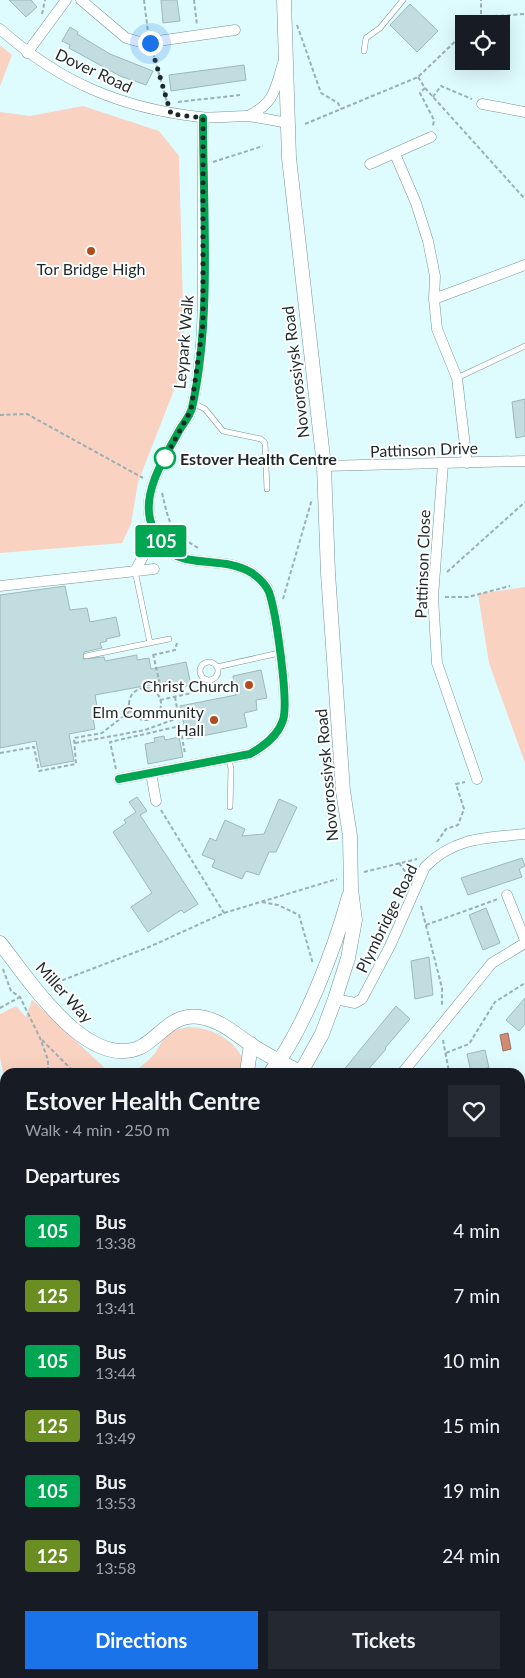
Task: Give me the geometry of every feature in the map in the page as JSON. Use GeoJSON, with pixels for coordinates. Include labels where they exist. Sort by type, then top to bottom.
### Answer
{"type":"FeatureCollection","features":[{"type":"Feature","properties":{"kind":"main road","name":"Novorossiysk Road"},"geometry":{"type":"LineString","coordinates":[[284,5],[288,123],[298,248],[324,466],[328,573],[342,791],[350,836],[351,890],[355,920],[348,958],[335,999],[322,1034],[303,1068]]}},
{"type":"Feature","properties":{"kind":"main road","name":"Novorossiysk Road"},"geometry":{"type":"LineString","coordinates":[[274,1068],[280,1061],[334,946],[351,890]]}},
{"type":"Feature","properties":{"kind":"main road","name":"Miller Way"},"geometry":{"type":"LineString","coordinates":[[0,943],[52,1007],[79,1034],[97,1046],[114,1051],[126,1051],[141,1046],[172,1023],[198,1016],[212,1020],[233,1031],[250,1044],[293,1068]]}},
{"type":"Feature","properties":{"kind":"main road"},"geometry":{"type":"LineString","coordinates":[[247,1068],[250,1044]]}},
{"type":"Feature","properties":{"kind":"street"},"geometry":{"type":"LineString","coordinates":[[27,53],[66,0]]}},
{"type":"Feature","properties":{"kind":"street"},"geometry":{"type":"LineString","coordinates":[[81,0],[126,38],[150,43],[235,30]]}},
{"type":"Feature","properties":{"kind":"street","name":"Dover Road"},"geometry":{"type":"LineString","coordinates":[[0,29],[27,53],[65,77],[116,100],[171,114],[203,118],[247,116],[288,123]]}},
{"type":"Feature","properties":{"kind":"street","name":"Dover Road"},"geometry":{"type":"LineString","coordinates":[[247,116],[261,110],[269,103],[286,52]]}},
{"type":"Feature","properties":{"kind":"street"},"geometry":{"type":"LineString","coordinates":[[482,104],[525,112]]}},
{"type":"Feature","properties":{"kind":"street","name":"Leypark Walk"},"geometry":{"type":"LineString","coordinates":[[119,779],[250,754],[260,748],[278,731],[286,706],[272,603],[266,586],[253,574],[240,567],[184,559],[165,548],[150,519],[149,505],[154,484],[166,455],[191,410],[203,324],[203,118]]}},
{"type":"Feature","properties":{"kind":"street"},"geometry":{"type":"LineString","coordinates":[[370,164],[431,137]]}},
{"type":"Feature","properties":{"kind":"street"},"geometry":{"type":"LineString","coordinates":[[395,154],[416,203],[428,241],[435,276],[434,299],[437,329],[457,378],[467,463]]}},
{"type":"Feature","properties":{"kind":"street"},"geometry":{"type":"LineString","coordinates":[[434,299],[525,265]]}},
{"type":"Feature","properties":{"kind":"street","name":"Pattinson Drive"},"geometry":{"type":"LineString","coordinates":[[324,466],[525,461]]}},
{"type":"Feature","properties":{"kind":"street","name":"Pattinson Close"},"geometry":{"type":"LineString","coordinates":[[443,464],[433,597],[437,663],[478,779]]}},
{"type":"Feature","properties":{"kind":"street"},"geometry":{"type":"LineString","coordinates":[[135,572],[156,533]]}},
{"type":"Feature","properties":{"kind":"street"},"geometry":{"type":"LineString","coordinates":[[0,586],[154,569]]}},
{"type":"Feature","properties":{"kind":"street"},"geometry":{"type":"LineString","coordinates":[[151,773],[156,801]]}},
{"type":"Feature","properties":{"kind":"street","name":"Plymbridge Road"},"geometry":{"type":"LineString","coordinates":[[335,999],[355,1003],[362,999],[390,946],[425,867],[442,851],[462,842],[525,834]]}},
{"type":"Feature","properties":{"kind":"street"},"geometry":{"type":"LineString","coordinates":[[406,1068],[441,1028],[492,963],[525,941],[507,895]]}},
{"type":"Feature","properties":{"kind":"lane"},"geometry":{"type":"LineString","coordinates":[[364,51],[366,38],[380,28],[403,0]]}},
{"type":"Feature","properties":{"kind":"lane"},"geometry":{"type":"LineString","coordinates":[[457,378],[525,346]]}},
{"type":"Feature","properties":{"kind":"lane"},"geometry":{"type":"LineString","coordinates":[[192,403],[203,408],[223,431],[261,439],[265,443],[267,490]]}},
{"type":"Feature","properties":{"kind":"lane"},"geometry":{"type":"LineString","coordinates":[[135,572],[150,643]]}},
{"type":"Feature","properties":{"kind":"lane"},"geometry":{"type":"LineString","coordinates":[[86,656],[168,639]]}},
{"type":"Feature","properties":{"kind":"lane"},"geometry":{"type":"LineString","coordinates":[[217,667],[279,653]]}},
{"type":"Feature","properties":{"kind":"lane"},"geometry":{"type":"LineString","coordinates":[[210,662],[217,667],[218,675],[212,680],[203,678],[200,673],[201,668],[210,662]]}},
{"type":"Feature","properties":{"kind":"lane"},"geometry":{"type":"LineString","coordinates":[[229,759],[231,769],[230,807]]}},
{"type":"Feature","properties":{"kind":"path"},"geometry":{"type":"LineString","coordinates":[[144,0],[150,43],[171,114]]}},
{"type":"Feature","properties":{"kind":"path"},"geometry":{"type":"LineString","coordinates":[[194,0],[199,36]]}},
{"type":"Feature","properties":{"kind":"path"},"geometry":{"type":"LineString","coordinates":[[481,0],[481,15]]}},
{"type":"Feature","properties":{"kind":"path"},"geometry":{"type":"LineString","coordinates":[[284,5],[300,28],[321,92],[338,102],[342,109]]}},
{"type":"Feature","properties":{"kind":"path"},"geometry":{"type":"LineString","coordinates":[[510,15],[525,14]]}},
{"type":"Feature","properties":{"kind":"path"},"geometry":{"type":"LineString","coordinates":[[305,124],[418,77],[455,42]]}},
{"type":"Feature","properties":{"kind":"path"},"geometry":{"type":"LineString","coordinates":[[418,77],[425,88],[525,199]]}},
{"type":"Feature","properties":{"kind":"path"},"geometry":{"type":"LineString","coordinates":[[433,97],[441,86],[482,104]]}},
{"type":"Feature","properties":{"kind":"path"},"geometry":{"type":"LineString","coordinates":[[425,88],[420,93],[434,120],[431,137]]}},
{"type":"Feature","properties":{"kind":"path"},"geometry":{"type":"LineString","coordinates":[[177,102],[240,95]]}},
{"type":"Feature","properties":{"kind":"path"},"geometry":{"type":"LineString","coordinates":[[203,166],[263,146]]}},
{"type":"Feature","properties":{"kind":"path"},"geometry":{"type":"LineString","coordinates":[[0,415],[27,414],[154,484]]}},
{"type":"Feature","properties":{"kind":"path"},"geometry":{"type":"LineString","coordinates":[[158,474],[170,526],[180,538],[204,551]]}},
{"type":"Feature","properties":{"kind":"path"},"geometry":{"type":"LineString","coordinates":[[272,603],[284,599],[313,490]]}},
{"type":"Feature","properties":{"kind":"path"},"geometry":{"type":"LineString","coordinates":[[434,584],[525,502]]}},
{"type":"Feature","properties":{"kind":"path"},"geometry":{"type":"LineString","coordinates":[[433,597],[468,598],[510,586]]}},
{"type":"Feature","properties":{"kind":"path"},"geometry":{"type":"LineString","coordinates":[[150,643],[160,686],[155,692]]}},
{"type":"Feature","properties":{"kind":"path"},"geometry":{"type":"LineString","coordinates":[[153,655],[175,650],[177,644]]}},
{"type":"Feature","properties":{"kind":"path"},"geometry":{"type":"LineString","coordinates":[[160,700],[214,688],[212,680]]}},
{"type":"Feature","properties":{"kind":"path"},"geometry":{"type":"LineString","coordinates":[[147,688],[155,692],[160,700],[158,713],[150,719],[139,719],[130,711],[130,699],[136,690],[147,688]]}},
{"type":"Feature","properties":{"kind":"path"},"geometry":{"type":"LineString","coordinates":[[175,697],[187,766]]}},
{"type":"Feature","properties":{"kind":"path"},"geometry":{"type":"LineString","coordinates":[[0,753],[34,747],[39,771],[55,766],[76,764],[76,743],[74,738],[102,733],[130,711]]}},
{"type":"Feature","properties":{"kind":"path"},"geometry":{"type":"LineString","coordinates":[[76,743],[145,730],[178,718]]}},
{"type":"Feature","properties":{"kind":"path"},"geometry":{"type":"LineString","coordinates":[[119,779],[110,742],[180,726]]}},
{"type":"Feature","properties":{"kind":"path"},"geometry":{"type":"LineString","coordinates":[[435,845],[446,829],[458,825],[464,809],[456,784]]}},
{"type":"Feature","properties":{"kind":"path"},"geometry":{"type":"LineString","coordinates":[[156,801],[224,912]]}},
{"type":"Feature","properties":{"kind":"path"},"geometry":{"type":"LineString","coordinates":[[364,872],[428,856],[433,859]]}},
{"type":"Feature","properties":{"kind":"path"},"geometry":{"type":"LineString","coordinates":[[50,985],[149,947],[224,912],[337,879]]}},
{"type":"Feature","properties":{"kind":"path"},"geometry":{"type":"LineString","coordinates":[[426,925],[507,895]]}},
{"type":"Feature","properties":{"kind":"path"},"geometry":{"type":"LineString","coordinates":[[260,902],[278,905],[299,915],[317,984]]}},
{"type":"Feature","properties":{"kind":"path"},"geometry":{"type":"LineString","coordinates":[[433,952],[442,988],[441,1028],[448,1068]]}},
{"type":"Feature","properties":{"kind":"path"},"geometry":{"type":"LineString","coordinates":[[6,977],[11,991],[20,997],[40,1038],[48,1060],[48,1068]]}},
{"type":"Feature","properties":{"kind":"path"},"geometry":{"type":"LineString","coordinates":[[445,1053],[469,1044],[495,1002],[525,983]]}},
{"type":"Feature","properties":{"kind":"path"},"geometry":{"type":"LineString","coordinates":[[0,1008],[20,997],[28,997]]}},
{"type":"Feature","properties":{"kind":"path"},"geometry":{"type":"LineString","coordinates":[[40,1038],[70,1068]]}},
{"type":"Feature","properties":{"kind":"shaded area"},"geometry":{"type":"Polygon","coordinates":[[[0,45],[12,55],[0,86],[0,45]]]}},
{"type":"Feature","properties":{"kind":"shaded area","name":"Tor Bridge High"},"geometry":{"type":"Polygon","coordinates":[[[83,106],[159,131],[179,156],[184,346],[178,380],[138,482],[131,524],[122,543],[0,553],[0,112],[30,116],[83,106]]]}},
{"type":"Feature","properties":{"kind":"shaded area"},"geometry":{"type":"Polygon","coordinates":[[[525,587],[525,763],[489,663],[478,594],[525,587]]]}},
{"type":"Feature","properties":{"kind":"shaded area"},"geometry":{"type":"Polygon","coordinates":[[[32,1000],[105,1068],[2,1068],[0,1058],[0,1014],[16,1006],[26,1017],[32,1000]]]}},
{"type":"Feature","properties":{"kind":"shaded area"},"geometry":{"type":"Polygon","coordinates":[[[188,1027],[208,1030],[217,1034],[234,1045],[240,1053],[245,1068],[139,1068],[153,1056],[167,1035],[188,1027]]]}},
{"type":"Feature","properties":{"kind":"shaded area"},"geometry":{"type":"Polygon","coordinates":[[[508,1033],[511,1049],[503,1051],[500,1035],[508,1033]]]}},
{"type":"Feature","properties":{"kind":"building"},"geometry":{"type":"Polygon","coordinates":[[[9,0],[31,0],[37,7],[26,17],[9,0]]]}},
{"type":"Feature","properties":{"kind":"building"},"geometry":{"type":"Polygon","coordinates":[[[161,0],[177,0],[180,21],[163,23],[161,0]]]}},
{"type":"Feature","properties":{"kind":"building"},"geometry":{"type":"Polygon","coordinates":[[[410,4],[438,31],[417,52],[390,25],[410,4]]]}},
{"type":"Feature","properties":{"kind":"building"},"geometry":{"type":"Polygon","coordinates":[[[70,27],[78,32],[77,34],[110,54],[153,71],[146,85],[120,76],[69,48],[70,45],[62,41],[70,27]]]}},
{"type":"Feature","properties":{"kind":"building"},"geometry":{"type":"Polygon","coordinates":[[[244,65],[246,80],[171,91],[169,75],[244,65]]]}},
{"type":"Feature","properties":{"kind":"building"},"geometry":{"type":"Polygon","coordinates":[[[525,399],[525,436],[516,438],[512,402],[525,399]]]}},
{"type":"Feature","properties":{"kind":"building"},"geometry":{"type":"Polygon","coordinates":[[[65,586],[70,610],[87,608],[90,622],[116,617],[120,636],[106,639],[107,641],[100,643],[102,648],[84,652],[83,659],[104,657],[105,661],[137,655],[137,660],[149,658],[151,669],[186,662],[191,685],[168,690],[166,682],[95,695],[99,718],[93,718],[95,729],[69,734],[74,761],[41,767],[36,741],[0,748],[0,595],[65,586]]]}},
{"type":"Feature","properties":{"kind":"building","name":"Elm Community Hall"},"geometry":{"type":"Polygon","coordinates":[[[261,670],[267,698],[256,700],[257,710],[244,713],[247,727],[187,739],[180,706],[236,695],[233,676],[261,670]]]}},
{"type":"Feature","properties":{"kind":"building"},"geometry":{"type":"Polygon","coordinates":[[[164,736],[165,740],[179,737],[183,757],[148,764],[145,744],[155,742],[154,738],[164,736]]]}},
{"type":"Feature","properties":{"kind":"building"},"geometry":{"type":"Polygon","coordinates":[[[137,797],[147,811],[140,815],[198,904],[184,913],[181,910],[148,932],[131,907],[152,893],[113,832],[126,823],[124,820],[136,812],[129,802],[137,797]]]}},
{"type":"Feature","properties":{"kind":"building"},"geometry":{"type":"Polygon","coordinates":[[[279,799],[297,807],[276,852],[269,852],[259,875],[246,871],[242,879],[212,867],[215,860],[202,855],[210,838],[216,841],[225,820],[245,829],[242,836],[264,834],[279,799]]]}},
{"type":"Feature","properties":{"kind":"building"},"geometry":{"type":"Polygon","coordinates":[[[522,858],[525,866],[519,869],[522,877],[468,895],[461,878],[522,858]]]}},
{"type":"Feature","properties":{"kind":"building"},"geometry":{"type":"Polygon","coordinates":[[[486,908],[500,943],[483,950],[469,915],[486,908]]]}},
{"type":"Feature","properties":{"kind":"building"},"geometry":{"type":"Polygon","coordinates":[[[429,957],[433,995],[415,999],[411,961],[429,957]]]}},
{"type":"Feature","properties":{"kind":"building"},"geometry":{"type":"Polygon","coordinates":[[[525,998],[525,1024],[519,1031],[506,1020],[525,998]]]}},
{"type":"Feature","properties":{"kind":"building"},"geometry":{"type":"Polygon","coordinates":[[[396,1006],[410,1019],[369,1068],[345,1068],[396,1006]]]}},
{"type":"Feature","properties":{"kind":"building"},"geometry":{"type":"Polygon","coordinates":[[[485,1050],[489,1068],[470,1068],[467,1054],[485,1050]]]}},
{"type":"Feature","properties":{"kind":"bus line","name":"105"},"geometry":{"type":"LineString","coordinates":[[119,779],[250,754],[268,742],[278,731],[286,706],[276,624],[266,586],[253,574],[240,567],[222,563],[198,562],[175,555],[165,548],[150,519],[149,505],[152,490],[166,455],[191,410],[203,324],[203,118]]}},
{"type":"Feature","properties":{"kind":"place","name":"Tor Bridge High"},"geometry":{"type":"Point","coordinates":[91,251]}},
{"type":"Feature","properties":{"kind":"place","name":"Estover Health Centre"},"geometry":{"type":"Point","coordinates":[165,458]}},
{"type":"Feature","properties":{"kind":"place","name":"Christ Church"},"geometry":{"type":"Point","coordinates":[249,685]}},
{"type":"Feature","properties":{"kind":"place","name":"Elm Community Hall"},"geometry":{"type":"Point","coordinates":[214,720]}},
{"type":"Feature","properties":{"kind":"route"},"geometry":{"type":"LineString","coordinates":[[150,43],[171,114],[203,118],[203,324],[191,410],[165,458]]}}]}
